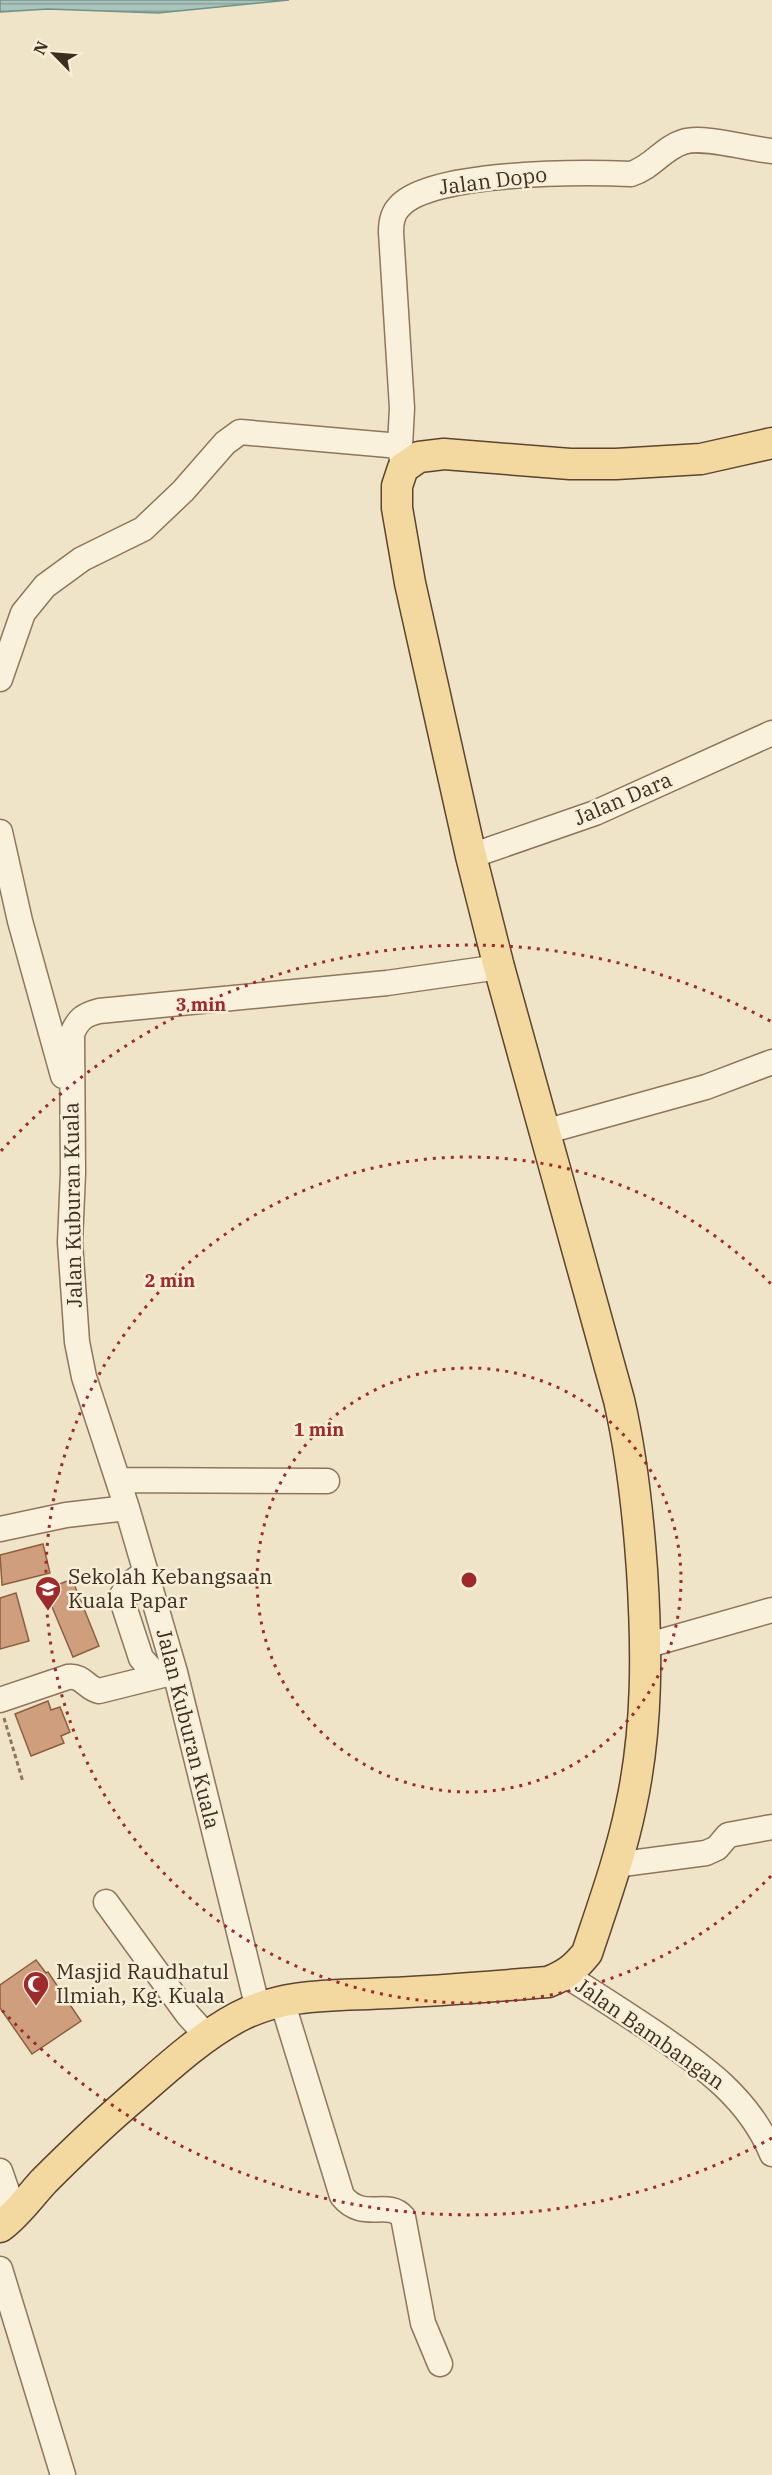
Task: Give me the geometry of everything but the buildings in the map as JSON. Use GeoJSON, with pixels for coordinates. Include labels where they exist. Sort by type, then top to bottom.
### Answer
{"type":"FeatureCollection","features":[{"type":"Feature","properties":{"kind":"main road"},"geometry":{"type":"LineString","coordinates":[[8,2220],[72,2153],[170,2065],[239,2017],[270,2005],[304,1996],[389,1993],[548,1982],[575,1968],[587,1953],[631,1807],[638,1771],[646,1693],[638,1510],[633,1468],[626,1428],[499,967],[471,856],[410,583],[399,519],[397,486],[402,457],[444,454],[570,464],[656,463],[701,459],[772,443]]}},
{"type":"Feature","properties":{"kind":"street","name":"Jalan Dopo"},"geometry":{"type":"LineString","coordinates":[[402,457],[402,408],[391,222],[399,206],[407,199],[440,186],[501,177],[536,174],[631,174],[644,170],[671,148],[691,140],[772,151]]}},
{"type":"Feature","properties":{"kind":"street"},"geometry":{"type":"LineString","coordinates":[[0,680],[23,614],[45,586],[82,559],[143,529],[183,491],[225,443],[240,432],[402,457]]}},
{"type":"Feature","properties":{"kind":"street","name":"Jalan Dara"},"geometry":{"type":"LineString","coordinates":[[471,856],[595,813],[772,733]]}},
{"type":"Feature","properties":{"kind":"street"},"geometry":{"type":"LineString","coordinates":[[0,832],[20,921],[72,1110]]}},
{"type":"Feature","properties":{"kind":"street","name":"Jalan Kuburan Kuala"},"geometry":{"type":"LineString","coordinates":[[440,2364],[423,2323],[403,2217],[389,2209],[362,2210],[348,2204],[342,2196],[270,2005],[166,1674],[147,1572],[84,1377],[77,1342],[70,1242],[73,1173],[72,1034],[77,1021],[86,1014],[122,1008],[387,983],[499,967]]}},
{"type":"Feature","properties":{"kind":"street"},"geometry":{"type":"LineString","coordinates":[[544,1132],[706,1087],[772,1062]]}},
{"type":"Feature","properties":{"kind":"street"},"geometry":{"type":"LineString","coordinates":[[118,1480],[327,1480]]}},
{"type":"Feature","properties":{"kind":"street"},"geometry":{"type":"LineString","coordinates":[[0,1528],[66,1515],[127,1508]]}},
{"type":"Feature","properties":{"kind":"street"},"geometry":{"type":"LineString","coordinates":[[645,1646],[772,1610]]}},
{"type":"Feature","properties":{"kind":"street"},"geometry":{"type":"LineString","coordinates":[[2,1707],[68,1677],[80,1678],[94,1690],[99,1691],[166,1674]]}},
{"type":"Feature","properties":{"kind":"street"},"geometry":{"type":"LineString","coordinates":[[615,1865],[706,1853],[717,1848],[728,1835],[772,1827]]}},
{"type":"Feature","properties":{"kind":"street"},"geometry":{"type":"LineString","coordinates":[[106,1902],[188,2015],[208,2037]]}},
{"type":"Feature","properties":{"kind":"street","name":"Jalan Bambangan"},"geometry":{"type":"LineString","coordinates":[[565,1975],[610,2003],[716,2077],[750,2115],[765,2137],[772,2154]]}},
{"type":"Feature","properties":{"kind":"street"},"geometry":{"type":"LineString","coordinates":[[0,2171],[8,2220]]}},
{"type":"Feature","properties":{"kind":"street"},"geometry":{"type":"LineString","coordinates":[[0,2269],[63,2474]]}},
{"type":"Feature","properties":{"kind":"path"},"geometry":{"type":"LineString","coordinates":[[2,1707],[23,1782]]}},
{"type":"Feature","properties":{"kind":"water"},"geometry":{"type":"Polygon","coordinates":[[[0,0],[289,0],[158,13],[48,9],[0,12],[0,0]]]}},
{"type":"Feature","properties":{"kind":"place","name":"Sekolah Kebangsaan Kuala Papar"},"geometry":{"type":"Point","coordinates":[48,1612]}},
{"type":"Feature","properties":{"kind":"place","name":"Masjid Raudhatul Ilmiah, Kg. Kuala"},"geometry":{"type":"Point","coordinates":[36,2007]}}]}
